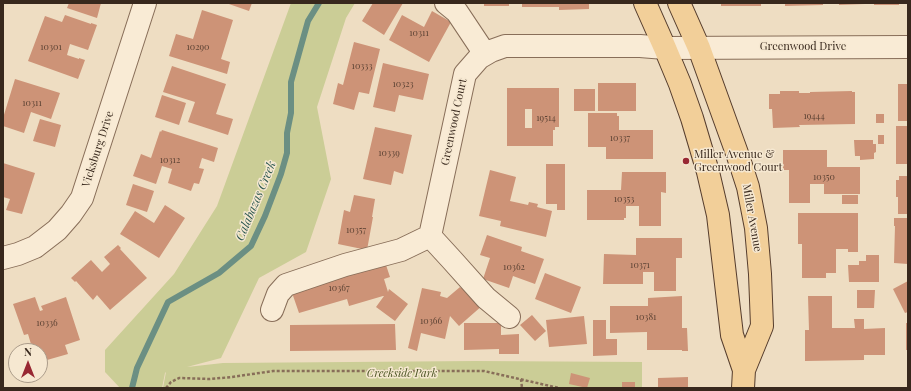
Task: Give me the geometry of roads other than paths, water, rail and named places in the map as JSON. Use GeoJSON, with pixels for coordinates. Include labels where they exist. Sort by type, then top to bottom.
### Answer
{"type":"FeatureCollection","features":[{"type":"Feature","properties":{"kind":"main road","name":"Miller Avenue"},"geometry":{"type":"LineString","coordinates":[[645,3],[680,84],[692,118],[710,179],[718,215],[732,335],[743,379]]}},
{"type":"Feature","properties":{"kind":"main road","name":"Miller Avenue"},"geometry":{"type":"LineString","coordinates":[[679,3],[699,48],[740,162],[748,187],[756,228],[762,326],[743,379]]}},
{"type":"Feature","properties":{"kind":"street","name":"Vicksburg Drive"},"geometry":{"type":"LineString","coordinates":[[3,258],[35,247],[57,230],[82,198],[145,3]]}},
{"type":"Feature","properties":{"kind":"street"},"geometry":{"type":"LineString","coordinates":[[446,3],[457,12],[485,54]]}},
{"type":"Feature","properties":{"kind":"street","name":"Greenwood Court"},"geometry":{"type":"LineString","coordinates":[[430,236],[465,74],[479,58],[491,51],[505,46],[640,46],[665,48]]}},
{"type":"Feature","properties":{"kind":"street","name":"Greenwood Drive"},"geometry":{"type":"LineString","coordinates":[[665,48],[908,47]]}},
{"type":"Feature","properties":{"kind":"street"},"geometry":{"type":"LineString","coordinates":[[272,310],[278,294],[286,285],[345,265],[401,250],[430,236],[486,298],[509,317]]}},
{"type":"Feature","properties":{"kind":"waterway","name":"Calabazas Creek"},"geometry":{"type":"LineString","coordinates":[[132,388],[137,368],[168,302],[219,273],[251,246],[265,216],[281,174],[287,153],[287,133],[291,113],[291,82],[308,21],[319,3]]}},
{"type":"Feature","properties":{"kind":"place","name":"Miller Avenue & Greenwood Court"},"geometry":{"type":"Point","coordinates":[686,161]}},
{"type":"Feature","properties":{"kind":"park label","name":"Creekside Park"},"geometry":{"type":"Point","coordinates":[402,374]}}]}
